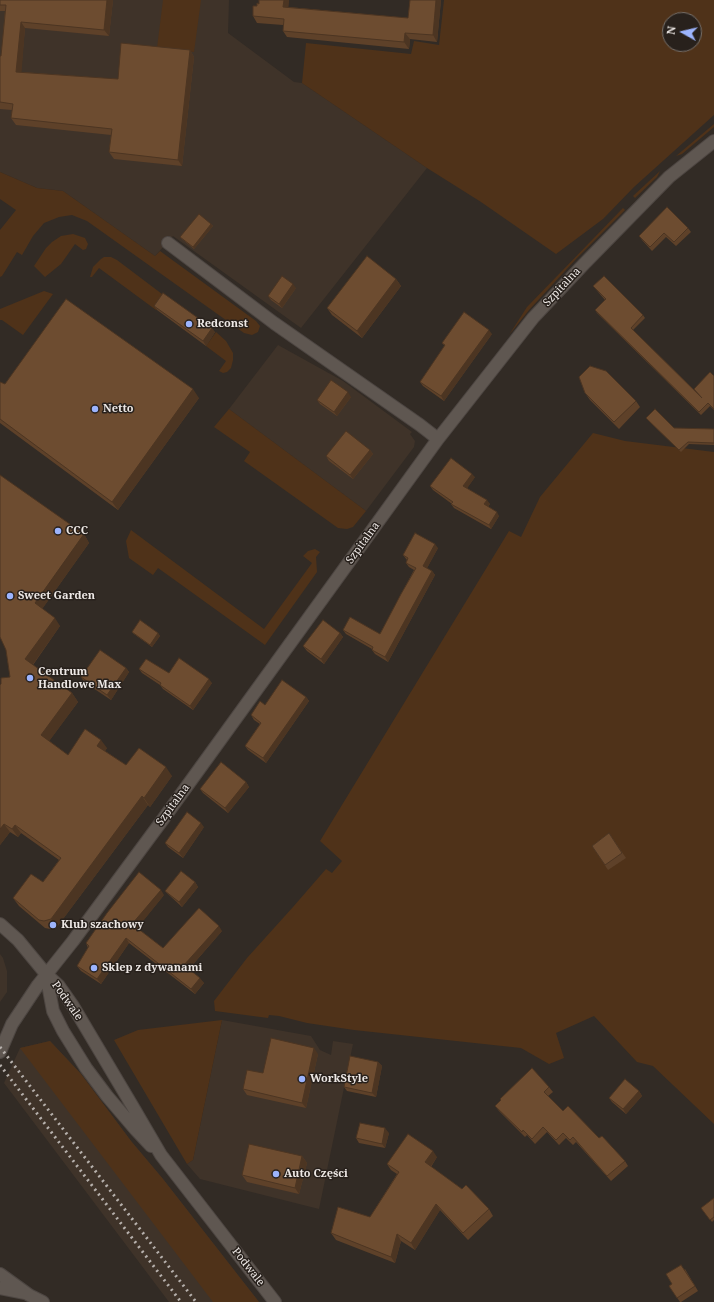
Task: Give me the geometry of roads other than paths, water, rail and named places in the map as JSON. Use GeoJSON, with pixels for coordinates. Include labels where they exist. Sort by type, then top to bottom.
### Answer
{"type":"FeatureCollection","features":[{"type":"Feature","properties":{"kind":"street","name":"Szpitalna"},"geometry":{"type":"LineString","coordinates":[[0,1052],[12,1024],[38,985],[161,822],[438,439],[533,318],[582,265],[669,177],[714,141]]}},
{"type":"Feature","properties":{"kind":"street"},"geometry":{"type":"LineString","coordinates":[[168,243],[274,322],[438,439]]}},
{"type":"Feature","properties":{"kind":"street"},"geometry":{"type":"LineString","coordinates":[[0,924],[18,940],[46,974]]}},
{"type":"Feature","properties":{"kind":"street","name":"Podwale"},"geometry":{"type":"LineString","coordinates":[[46,974],[53,1011],[63,1031],[86,1068],[107,1096],[161,1156],[275,1302]]}},
{"type":"Feature","properties":{"kind":"street","name":"Podwale"},"geometry":{"type":"LineString","coordinates":[[46,974],[59,986],[73,1006],[161,1156]]}},
{"type":"Feature","properties":{"kind":"street"},"geometry":{"type":"LineString","coordinates":[[0,1274],[29,1295],[43,1302]]}},
{"type":"Feature","properties":{"kind":"street"},"geometry":{"type":"LineString","coordinates":[[0,1288],[29,1295]]}},
{"type":"Feature","properties":{"kind":"railway"},"geometry":{"type":"LineString","coordinates":[[0,1047],[196,1302]]}},
{"type":"Feature","properties":{"kind":"railway"},"geometry":{"type":"LineString","coordinates":[[0,1065],[181,1302]]}},
{"type":"Feature","properties":{"kind":"place","name":"Redconst"},"geometry":{"type":"Point","coordinates":[189,324]}},
{"type":"Feature","properties":{"kind":"place","name":"Netto"},"geometry":{"type":"Point","coordinates":[95,409]}},
{"type":"Feature","properties":{"kind":"place","name":"CCC"},"geometry":{"type":"Point","coordinates":[58,531]}},
{"type":"Feature","properties":{"kind":"place","name":"Sweet Garden"},"geometry":{"type":"Point","coordinates":[10,596]}},
{"type":"Feature","properties":{"kind":"place","name":"Centrum Handlowe Max"},"geometry":{"type":"Point","coordinates":[30,678]}},
{"type":"Feature","properties":{"kind":"place","name":"Klub szachowy"},"geometry":{"type":"Point","coordinates":[53,925]}},
{"type":"Feature","properties":{"kind":"place","name":"Sklep z dywanami"},"geometry":{"type":"Point","coordinates":[94,968]}},
{"type":"Feature","properties":{"kind":"place","name":"WorkStyle"},"geometry":{"type":"Point","coordinates":[302,1079]}},
{"type":"Feature","properties":{"kind":"place","name":"Auto Części"},"geometry":{"type":"Point","coordinates":[276,1174]}}]}
